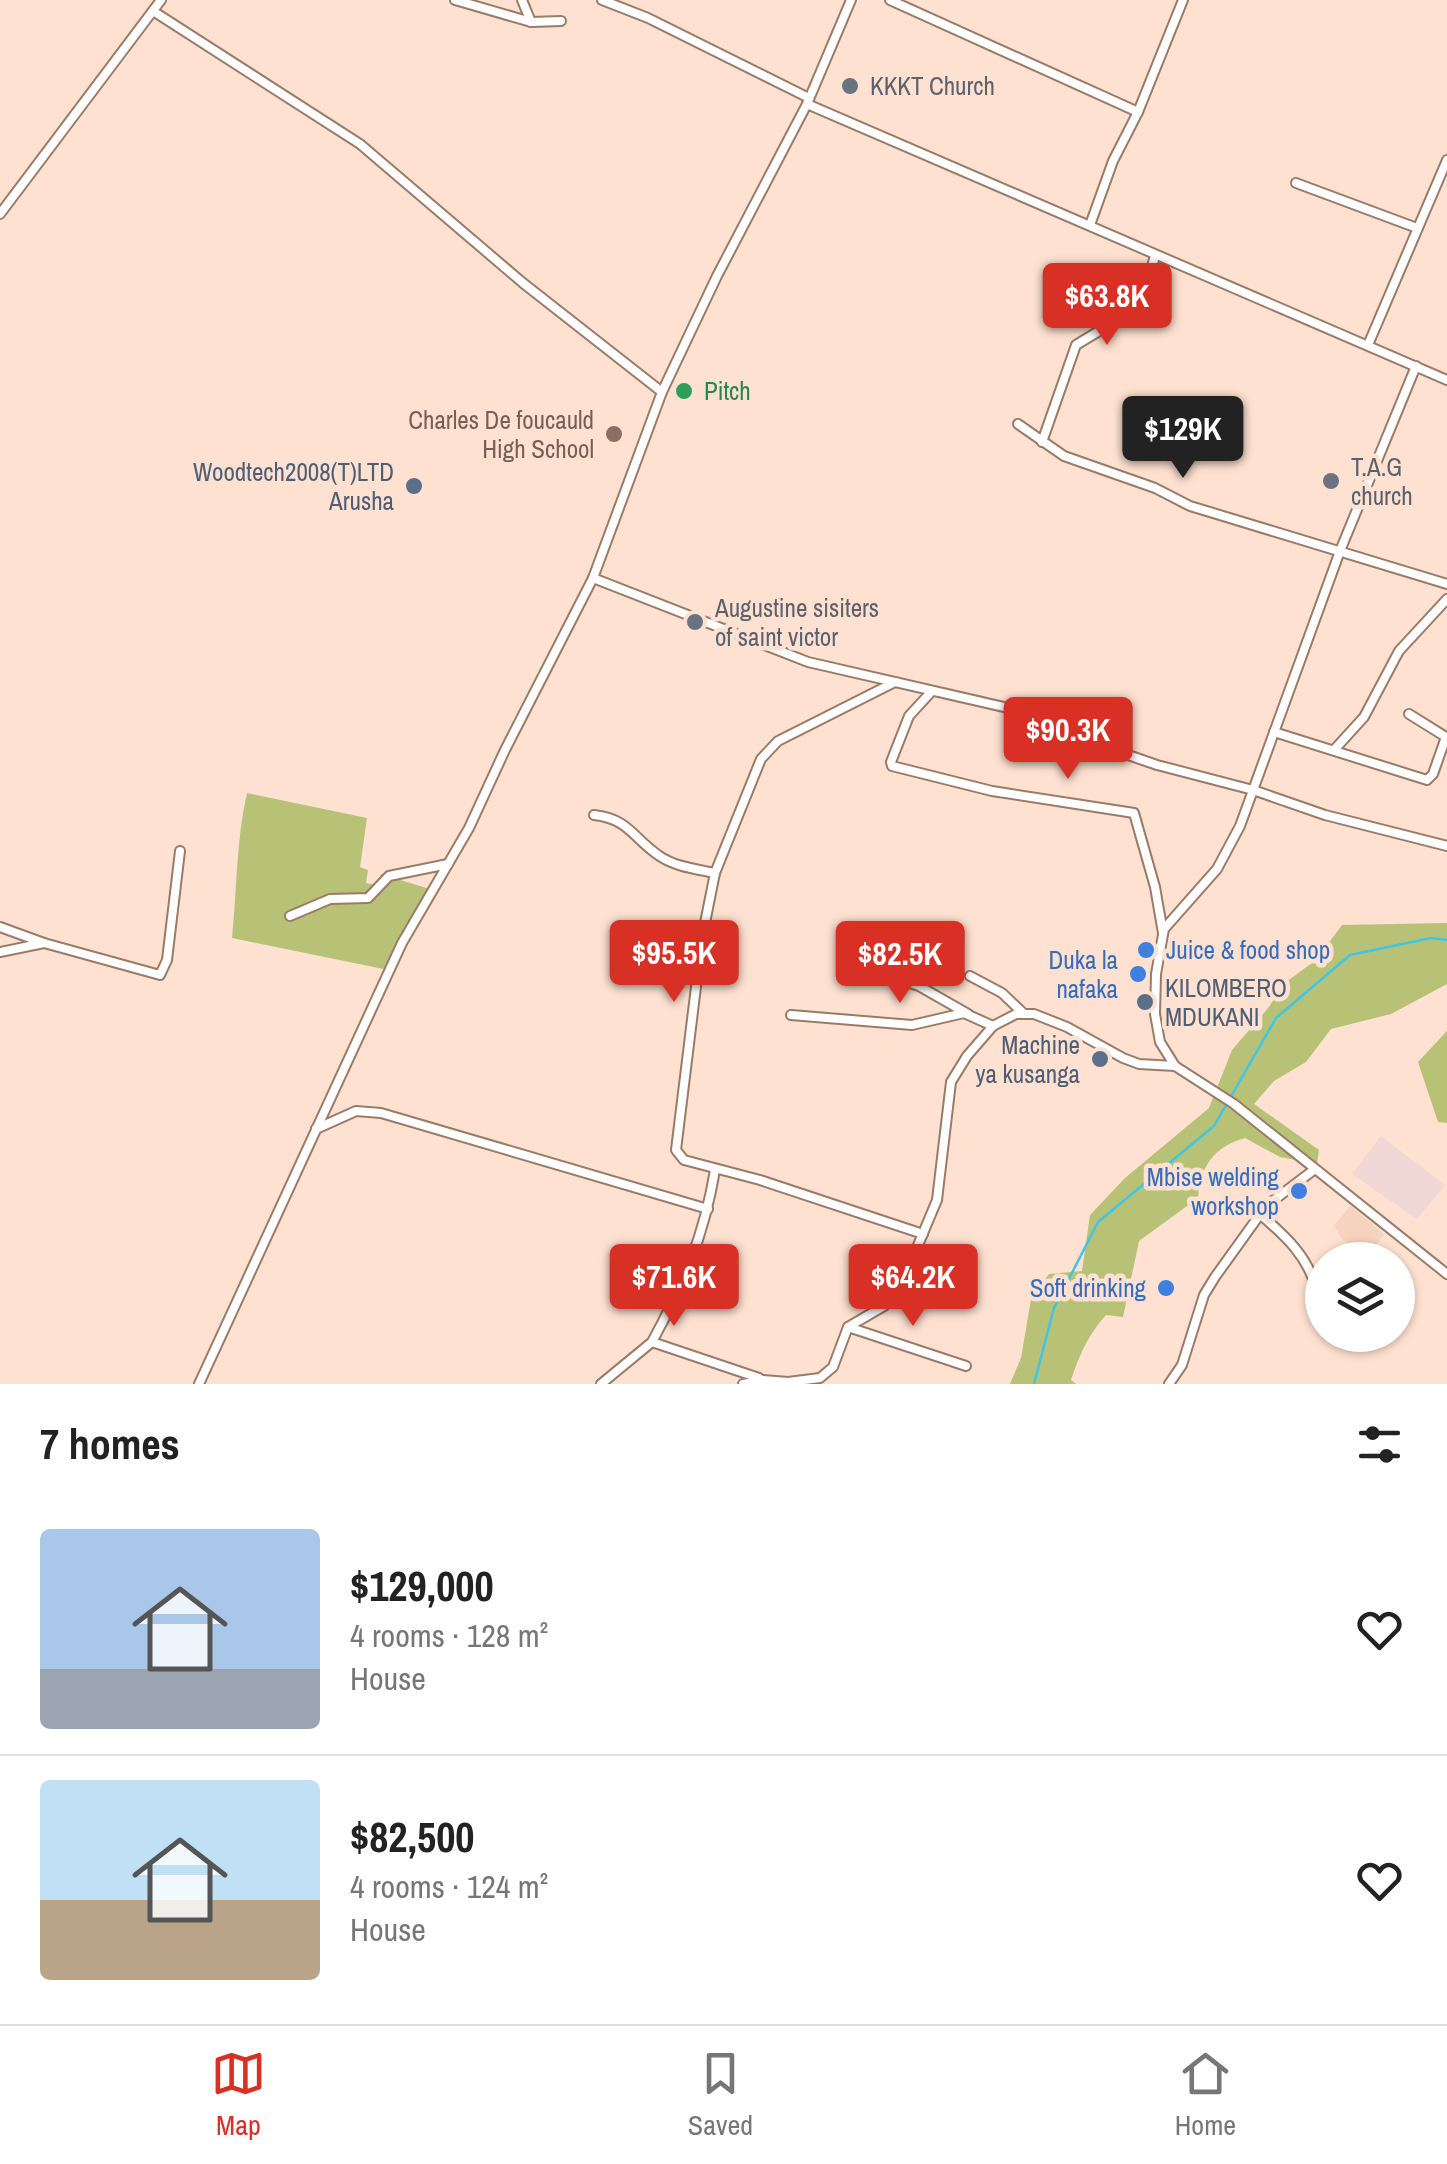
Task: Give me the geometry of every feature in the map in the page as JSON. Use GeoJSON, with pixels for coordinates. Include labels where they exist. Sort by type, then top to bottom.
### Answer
{"type":"FeatureCollection","features":[{"type":"Feature","properties":{"kind":"street"},"geometry":{"type":"LineString","coordinates":[[0,214],[161,0]]}},
{"type":"Feature","properties":{"kind":"street"},"geometry":{"type":"LineString","coordinates":[[454,0],[531,22],[561,21]]}},
{"type":"Feature","properties":{"kind":"street"},"geometry":{"type":"LineString","coordinates":[[522,0],[531,22]]}},
{"type":"Feature","properties":{"kind":"street"},"geometry":{"type":"LineString","coordinates":[[602,0],[667,26],[808,101],[1155,256],[1270,301],[1447,380]]}},
{"type":"Feature","properties":{"kind":"street"},"geometry":{"type":"LineString","coordinates":[[199,1384],[402,943],[448,864],[593,578],[662,392],[808,101],[852,0]]}},
{"type":"Feature","properties":{"kind":"street"},"geometry":{"type":"LineString","coordinates":[[890,0],[1138,112]]}},
{"type":"Feature","properties":{"kind":"street"},"geometry":{"type":"LineString","coordinates":[[1090,225],[1113,161],[1138,112],[1183,0]]}},
{"type":"Feature","properties":{"kind":"street"},"geometry":{"type":"LineString","coordinates":[[153,11],[360,144],[512,274],[662,392]]}},
{"type":"Feature","properties":{"kind":"street"},"geometry":{"type":"LineString","coordinates":[[1368,345],[1447,160]]}},
{"type":"Feature","properties":{"kind":"street"},"geometry":{"type":"LineString","coordinates":[[1296,183],[1417,228]]}},
{"type":"Feature","properties":{"kind":"street"},"geometry":{"type":"LineString","coordinates":[[1042,442],[1076,344],[1132,310],[1144,293],[1155,256]]}},
{"type":"Feature","properties":{"kind":"street"},"geometry":{"type":"LineString","coordinates":[[1163,933],[1222,862],[1240,826],[1340,551],[1416,366]]}},
{"type":"Feature","properties":{"kind":"street"},"geometry":{"type":"LineString","coordinates":[[1018,424],[1064,456],[1156,488],[1196,508],[1447,584]]}},
{"type":"Feature","properties":{"kind":"street"},"geometry":{"type":"LineString","coordinates":[[593,578],[808,662],[1030,713],[1127,755],[1253,790],[1325,815],[1447,846]]}},
{"type":"Feature","properties":{"kind":"street"},"geometry":{"type":"LineString","coordinates":[[1334,750],[1364,717],[1399,650],[1447,599]]}},
{"type":"Feature","properties":{"kind":"street"},"geometry":{"type":"LineString","coordinates":[[895,682],[769,747],[761,759],[716,872],[702,938],[676,1150],[684,1160],[760,1180],[923,1234]]}},
{"type":"Feature","properties":{"kind":"street"},"geometry":{"type":"LineString","coordinates":[[932,691],[909,716],[890,762],[892,766],[992,791],[1134,813],[1155,887],[1163,933],[1155,1014],[1160,1042],[1175,1066],[1229,1102],[1447,1274]]}},
{"type":"Feature","properties":{"kind":"street"},"geometry":{"type":"LineString","coordinates":[[1274,732],[1422,780],[1430,778],[1446,737],[1409,714]]}},
{"type":"Feature","properties":{"kind":"street"},"geometry":{"type":"LineString","coordinates":[[594,815],[621,820],[648,848],[675,864],[716,872]]}},
{"type":"Feature","properties":{"kind":"street"},"geometry":{"type":"LineString","coordinates":[[0,927],[152,974],[163,973],[180,850]]}},
{"type":"Feature","properties":{"kind":"street"},"geometry":{"type":"LineString","coordinates":[[290,916],[330,899],[368,898],[389,876],[448,864]]}},
{"type":"Feature","properties":{"kind":"street"},"geometry":{"type":"LineString","coordinates":[[0,952],[44,943]]}},
{"type":"Feature","properties":{"kind":"street"},"geometry":{"type":"LineString","coordinates":[[847,963],[919,986],[992,1026]]}},
{"type":"Feature","properties":{"kind":"street"},"geometry":{"type":"LineString","coordinates":[[970,976],[1002,993],[1022,1013],[1048,1019],[1139,1064],[1175,1066]]}},
{"type":"Feature","properties":{"kind":"street"},"geometry":{"type":"LineString","coordinates":[[652,1342],[763,1380],[820,1378],[833,1367],[848,1327],[884,1306],[923,1234],[941,1182],[951,1082],[992,1026],[1022,1013]]}},
{"type":"Feature","properties":{"kind":"street"},"geometry":{"type":"LineString","coordinates":[[790,1016],[900,1025],[968,1014]]}},
{"type":"Feature","properties":{"kind":"street"},"geometry":{"type":"LineString","coordinates":[[316,1129],[356,1110],[380,1113],[708,1209]]}},
{"type":"Feature","properties":{"kind":"street"},"geometry":{"type":"LineString","coordinates":[[1169,1384],[1182,1365],[1206,1290],[1260,1214],[1315,1169]]}},
{"type":"Feature","properties":{"kind":"street"},"geometry":{"type":"LineString","coordinates":[[601,1384],[652,1342],[685,1281],[708,1209],[715,1170]]}},
{"type":"Feature","properties":{"kind":"street"},"geometry":{"type":"LineString","coordinates":[[1260,1214],[1305,1261]]}},
{"type":"Feature","properties":{"kind":"street"},"geometry":{"type":"LineString","coordinates":[[848,1327],[966,1366]]}},
{"type":"Feature","properties":{"kind":"street"},"geometry":{"type":"LineString","coordinates":[[744,1384],[763,1380]]}},
{"type":"Feature","properties":{"kind":"shaded area"},"geometry":{"type":"Polygon","coordinates":[[[1381,1136],[1445,1185],[1417,1219],[1352,1174],[1381,1136]]]}},
{"type":"Feature","properties":{"kind":"shaded area"},"geometry":{"type":"Polygon","coordinates":[[[1350,1206],[1384,1234],[1378,1242],[1346,1242],[1334,1226],[1350,1206]]]}},
{"type":"Feature","properties":{"kind":"green space"},"geometry":{"type":"Polygon","coordinates":[[[247,793],[367,818],[360,867],[368,870],[366,883],[377,885],[381,874],[436,891],[393,971],[232,938],[247,793]]]}},
{"type":"Feature","properties":{"kind":"green space"},"geometry":{"type":"Polygon","coordinates":[[[1447,923],[1447,984],[1391,1014],[1331,1029],[1306,1062],[1274,1081],[1254,1104],[1319,1150],[1317,1164],[1280,1157],[1245,1138],[1217,1152],[1202,1176],[1198,1198],[1139,1241],[1123,1317],[1106,1315],[1094,1330],[1071,1380],[1076,1384],[1010,1384],[1021,1358],[1031,1299],[1049,1274],[1082,1271],[1090,1215],[1125,1178],[1209,1108],[1232,1050],[1269,1007],[1282,985],[1316,960],[1342,925],[1447,923]]]}},
{"type":"Feature","properties":{"kind":"green space"},"geometry":{"type":"Polygon","coordinates":[[[1447,1031],[1447,1123],[1438,1122],[1418,1062],[1447,1031]]]}},
{"type":"Feature","properties":{"kind":"waterway"},"geometry":{"type":"LineString","coordinates":[[1034,1384],[1054,1308],[1098,1222],[1214,1126],[1276,1018],[1350,955],[1431,938],[1447,940]]}},
{"type":"Feature","properties":{"kind":"place","name":"KKKT Church"},"geometry":{"type":"Point","coordinates":[850,86]}},
{"type":"Feature","properties":{"kind":"place","name":"Pitch"},"geometry":{"type":"Point","coordinates":[684,391]}},
{"type":"Feature","properties":{"kind":"place","name":"Charles De foucauld High School"},"geometry":{"type":"Point","coordinates":[614,434]}},
{"type":"Feature","properties":{"kind":"place","name":"T.A.G church"},"geometry":{"type":"Point","coordinates":[1331,481]}},
{"type":"Feature","properties":{"kind":"place","name":"Woodtech2008(T)LTD Arusha"},"geometry":{"type":"Point","coordinates":[414,486]}},
{"type":"Feature","properties":{"kind":"place","name":"Augustine sisiters of saint victor"},"geometry":{"type":"Point","coordinates":[695,622]}},
{"type":"Feature","properties":{"kind":"place","name":"Juice & food shop"},"geometry":{"type":"Point","coordinates":[1146,950]}},
{"type":"Feature","properties":{"kind":"place","name":"Duka la nafaka"},"geometry":{"type":"Point","coordinates":[1138,974]}},
{"type":"Feature","properties":{"kind":"place","name":"KILOMBERO MDUKANI"},"geometry":{"type":"Point","coordinates":[1145,1002]}},
{"type":"Feature","properties":{"kind":"place","name":"Machine ya kusanga"},"geometry":{"type":"Point","coordinates":[1100,1059]}},
{"type":"Feature","properties":{"kind":"place","name":"Mbise welding workshop"},"geometry":{"type":"Point","coordinates":[1299,1191]}},
{"type":"Feature","properties":{"kind":"place","name":"Soft drinking"},"geometry":{"type":"Point","coordinates":[1166,1288]}}]}
